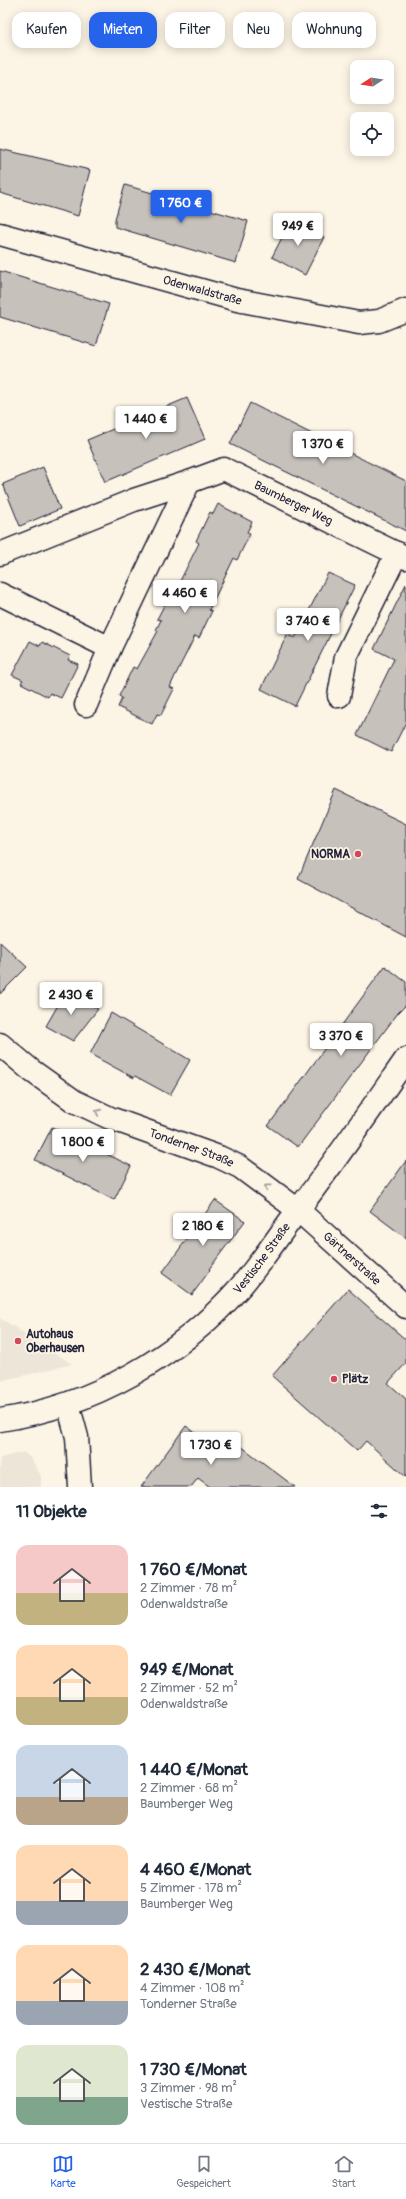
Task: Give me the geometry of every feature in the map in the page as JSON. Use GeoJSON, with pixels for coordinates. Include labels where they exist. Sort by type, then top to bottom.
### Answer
{"type":"FeatureCollection","features":[{"type":"Feature","properties":{"kind":"street","name":"Odenwaldstraße"},"geometry":{"type":"LineString","coordinates":[[0,234],[237,300],[359,323],[379,321],[406,310]]}},
{"type":"Feature","properties":{"kind":"street","name":"Baumberger Weg"},"geometry":{"type":"LineString","coordinates":[[0,554],[134,500],[224,469],[401,555],[346,657],[339,696]]}},
{"type":"Feature","properties":{"kind":"street"},"geometry":{"type":"LineString","coordinates":[[86,705],[110,648],[189,482]]}},
{"type":"Feature","properties":{"kind":"street"},"geometry":{"type":"LineString","coordinates":[[0,594],[110,648]]}},
{"type":"Feature","properties":{"kind":"street","name":"Tonderner Straße"},"geometry":{"type":"LineString","coordinates":[[0,1044],[32,1071],[74,1101],[110,1118],[219,1157],[240,1167],[298,1210]]}},
{"type":"Feature","properties":{"kind":"street","name":"Vestische Straße"},"geometry":{"type":"LineString","coordinates":[[0,1420],[68,1404],[115,1384],[159,1358],[196,1329],[240,1286],[298,1210],[406,1058]]}},
{"type":"Feature","properties":{"kind":"street","name":"Gärtnerstraße"},"geometry":{"type":"LineString","coordinates":[[298,1210],[406,1307]]}},
{"type":"Feature","properties":{"kind":"street"},"geometry":{"type":"LineString","coordinates":[[68,1404],[77,1437],[80,1487]]}},
{"type":"Feature","properties":{"kind":"shaded area","name":"Autohaus Oberhausen"},"geometry":{"type":"Polygon","coordinates":[[[0,1318],[72,1364],[0,1381],[0,1318]]]}},
{"type":"Feature","properties":{"kind":"shaded area"},"geometry":{"type":"Polygon","coordinates":[[[24,1452],[32,1460],[41,1476],[41,1487],[0,1487],[0,1458],[24,1452]]]}},
{"type":"Feature","properties":{"kind":"building"},"geometry":{"type":"Polygon","coordinates":[[[0,149],[90,170],[78,216],[0,193],[0,149]]]}},
{"type":"Feature","properties":{"kind":"building"},"geometry":{"type":"Polygon","coordinates":[[[125,185],[248,221],[236,263],[115,227],[115,219],[125,185]]]}},
{"type":"Feature","properties":{"kind":"building"},"geometry":{"type":"Polygon","coordinates":[[[291,220],[324,237],[305,275],[272,257],[291,220]]]}},
{"type":"Feature","properties":{"kind":"building"},"geometry":{"type":"Polygon","coordinates":[[[0,271],[109,304],[96,346],[0,317],[0,271]]]}},
{"type":"Feature","properties":{"kind":"building"},"geometry":{"type":"Polygon","coordinates":[[[187,398],[205,439],[105,482],[87,440],[187,398]]]}},
{"type":"Feature","properties":{"kind":"building"},"geometry":{"type":"Polygon","coordinates":[[[250,403],[406,481],[406,531],[230,444],[250,403]]]}},
{"type":"Feature","properties":{"kind":"building"},"geometry":{"type":"Polygon","coordinates":[[[43,467],[60,509],[20,526],[3,484],[43,467]]]}},
{"type":"Feature","properties":{"kind":"building"},"geometry":{"type":"Polygon","coordinates":[[[218,504],[252,522],[247,532],[250,534],[237,560],[234,558],[209,610],[212,611],[199,638],[195,636],[175,676],[170,687],[174,689],[161,715],[157,714],[152,724],[118,707],[122,698],[119,696],[133,667],[137,669],[158,631],[156,630],[161,620],[157,619],[172,590],[175,591],[199,543],[196,541],[210,512],[213,514],[218,504]]]}},
{"type":"Feature","properties":{"kind":"building"},"geometry":{"type":"Polygon","coordinates":[[[328,573],[355,585],[295,706],[261,689],[287,635],[295,638],[328,573]]]}},
{"type":"Feature","properties":{"kind":"building"},"geometry":{"type":"Polygon","coordinates":[[[406,584],[406,722],[391,752],[357,735],[394,659],[374,649],[406,584]]]}},
{"type":"Feature","properties":{"kind":"building"},"geometry":{"type":"Polygon","coordinates":[[[30,641],[40,646],[42,642],[70,656],[68,660],[78,664],[61,698],[50,693],[48,697],[21,683],[23,680],[12,675],[30,641]]]}},
{"type":"Feature","properties":{"kind":"building","name":"NORMA"},"geometry":{"type":"Polygon","coordinates":[[[336,790],[406,824],[406,937],[298,879],[336,790]]]}},
{"type":"Feature","properties":{"kind":"building"},"geometry":{"type":"Polygon","coordinates":[[[0,942],[27,967],[0,994],[0,942]]]}},
{"type":"Feature","properties":{"kind":"building"},"geometry":{"type":"Polygon","coordinates":[[[385,966],[406,982],[406,1005],[398,1013],[298,1147],[268,1126],[385,966]]]}},
{"type":"Feature","properties":{"kind":"building"},"geometry":{"type":"Polygon","coordinates":[[[66,991],[98,1009],[73,1041],[46,1026],[66,991]]]}},
{"type":"Feature","properties":{"kind":"building"},"geometry":{"type":"Polygon","coordinates":[[[111,1013],[190,1060],[170,1095],[135,1076],[134,1078],[90,1054],[111,1013]]]}},
{"type":"Feature","properties":{"kind":"building"},"geometry":{"type":"Polygon","coordinates":[[[52,1127],[131,1166],[114,1200],[35,1160],[52,1127]]]}},
{"type":"Feature","properties":{"kind":"building"},"geometry":{"type":"Polygon","coordinates":[[[406,1161],[406,1238],[370,1211],[406,1161]]]}},
{"type":"Feature","properties":{"kind":"building"},"geometry":{"type":"Polygon","coordinates":[[[215,1200],[245,1221],[209,1269],[210,1270],[192,1295],[162,1273],[215,1200]]]}},
{"type":"Feature","properties":{"kind":"building","name":"Plätz"},"geometry":{"type":"Polygon","coordinates":[[[348,1289],[406,1340],[406,1363],[388,1383],[406,1399],[406,1477],[366,1441],[357,1451],[272,1376],[348,1289]]]}},
{"type":"Feature","properties":{"kind":"building"},"geometry":{"type":"Polygon","coordinates":[[[186,1426],[219,1450],[229,1437],[295,1487],[210,1487],[198,1478],[191,1487],[141,1487],[186,1426]]]}},
{"type":"Feature","properties":{"kind":"place","name":"NORMA"},"geometry":{"type":"Point","coordinates":[358,854]}},
{"type":"Feature","properties":{"kind":"place","name":"Autohaus Oberhausen"},"geometry":{"type":"Point","coordinates":[18,1341]}},
{"type":"Feature","properties":{"kind":"place","name":"Plätz"},"geometry":{"type":"Point","coordinates":[334,1379]}}]}
